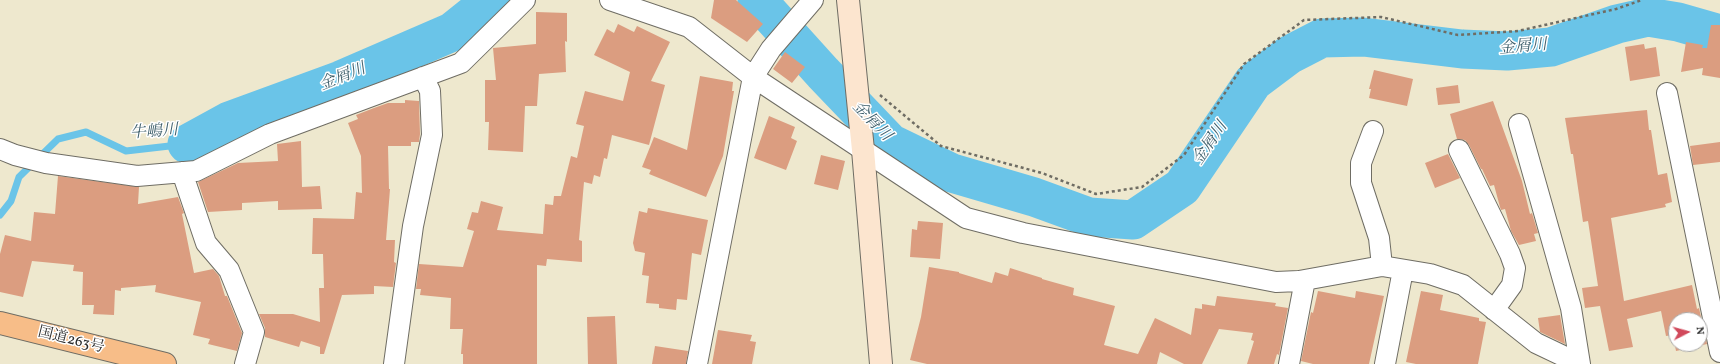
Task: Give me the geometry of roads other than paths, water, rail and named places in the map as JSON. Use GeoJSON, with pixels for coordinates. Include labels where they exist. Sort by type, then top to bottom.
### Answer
{"type":"FeatureCollection","features":[{"type":"Feature","properties":{"kind":"highway","name":"国道263号"},"geometry":{"type":"LineString","coordinates":[[0,323],[165,364]]}},
{"type":"Feature","properties":{"kind":"street"},"geometry":{"type":"LineString","coordinates":[[7,152],[46,164],[137,176],[196,171],[270,134],[461,63],[525,0]]}},
{"type":"Feature","properties":{"kind":"street"},"geometry":{"type":"LineString","coordinates":[[610,0],[689,27],[753,77],[966,218],[1023,233],[1276,282],[1305,280],[1382,266],[1430,274],[1463,285],[1536,343],[1580,364]]}},
{"type":"Feature","properties":{"kind":"street"},"geometry":{"type":"LineString","coordinates":[[697,364],[753,77],[771,49],[813,0]]}},
{"type":"Feature","properties":{"kind":"street"},"geometry":{"type":"LineString","coordinates":[[848,0],[863,150],[881,364]]}},
{"type":"Feature","properties":{"kind":"street"},"geometry":{"type":"LineString","coordinates":[[394,364],[413,226],[432,136],[430,91],[423,77]]}},
{"type":"Feature","properties":{"kind":"street"},"geometry":{"type":"LineString","coordinates":[[1667,93],[1720,352]]}},
{"type":"Feature","properties":{"kind":"street"},"geometry":{"type":"LineString","coordinates":[[1519,124],[1571,308],[1580,364]]}},
{"type":"Feature","properties":{"kind":"street"},"geometry":{"type":"LineString","coordinates":[[1373,130],[1361,163],[1361,183],[1379,238],[1382,266]]}},
{"type":"Feature","properties":{"kind":"street"},"geometry":{"type":"LineString","coordinates":[[1459,150],[1510,254],[1515,268],[1512,285],[1494,310]]}},
{"type":"Feature","properties":{"kind":"street"},"geometry":{"type":"LineString","coordinates":[[182,172],[206,244],[229,270],[254,332],[245,364]]}},
{"type":"Feature","properties":{"kind":"street"},"geometry":{"type":"LineString","coordinates":[[1385,364],[1403,270]]}},
{"type":"Feature","properties":{"kind":"street"},"geometry":{"type":"LineString","coordinates":[[1289,364],[1305,280]]}},
{"type":"Feature","properties":{"kind":"waterway","name":"金屑川"},"geometry":{"type":"LineString","coordinates":[[187,144],[229,121],[341,80],[452,32],[492,0]]}},
{"type":"Feature","properties":{"kind":"waterway","name":"金屑川"},"geometry":{"type":"LineString","coordinates":[[757,0],[823,73],[890,143],[952,173],[1034,197],[1089,217],[1133,220],[1182,187],[1253,82],[1289,55],[1322,38],[1363,37],[1462,49],[1507,51],[1551,47],[1617,24],[1648,17],[1678,22],[1720,34]]}},
{"type":"Feature","properties":{"kind":"waterway","name":"牛嶋川"},"geometry":{"type":"LineString","coordinates":[[0,215],[11,201],[19,177],[58,139],[86,132],[126,151],[187,144]]}}]}
